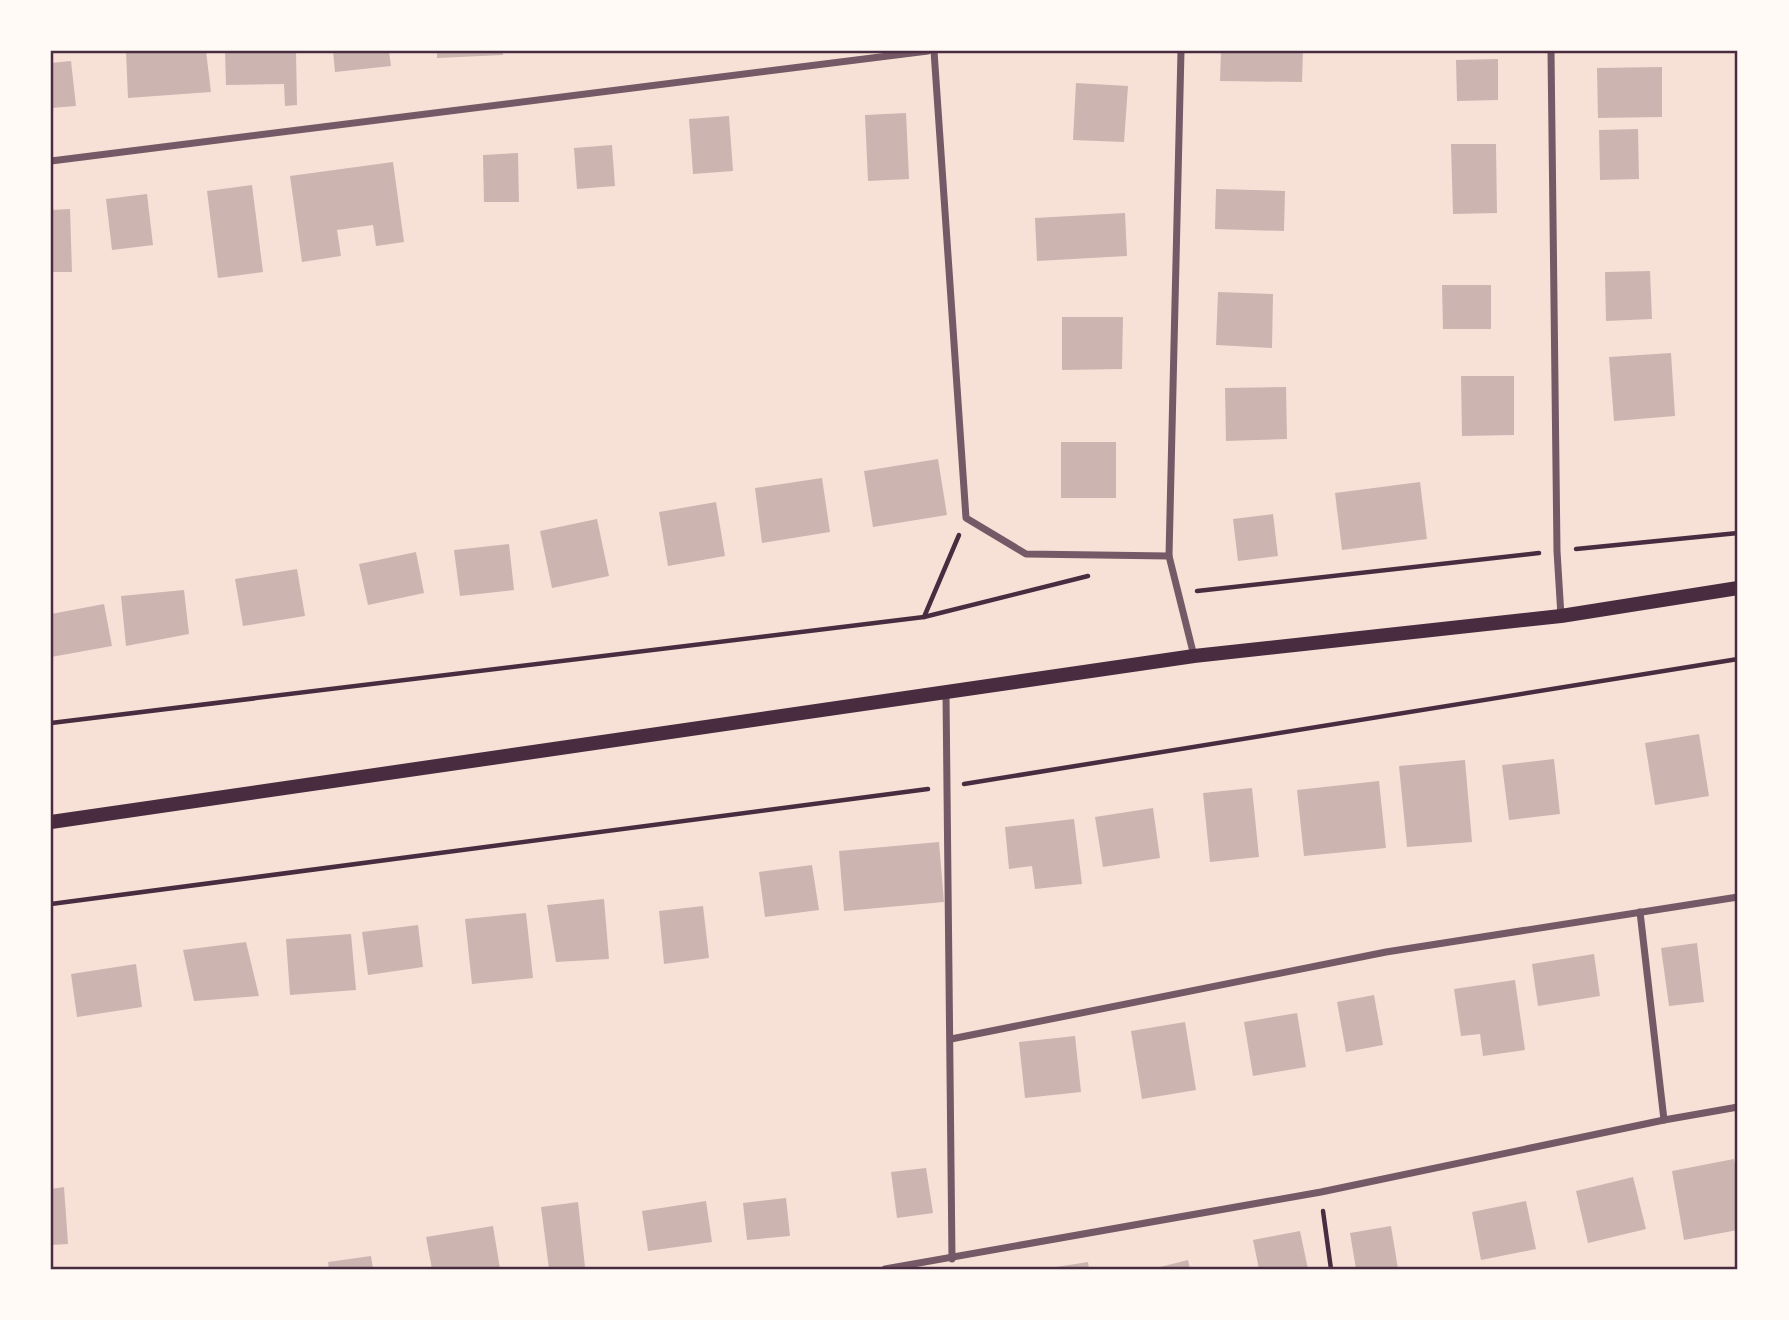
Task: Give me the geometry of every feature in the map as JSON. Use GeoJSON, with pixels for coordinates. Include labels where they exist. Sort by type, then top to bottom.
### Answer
{"type":"FeatureCollection","features":[{"type":"Feature","properties":{"kind":"main road"},"geometry":{"type":"LineString","coordinates":[[51,822],[1194,656],[1561,615],[1738,588]]}},
{"type":"Feature","properties":{"kind":"street"},"geometry":{"type":"LineString","coordinates":[[51,161],[928,51]]}},
{"type":"Feature","properties":{"kind":"street"},"geometry":{"type":"LineString","coordinates":[[934,51],[966,519],[1026,554],[1169,556]]}},
{"type":"Feature","properties":{"kind":"street"},"geometry":{"type":"LineString","coordinates":[[1181,51],[1169,556],[1194,656]]}},
{"type":"Feature","properties":{"kind":"street"},"geometry":{"type":"LineString","coordinates":[[1551,51],[1557,551],[1561,615]]}},
{"type":"Feature","properties":{"kind":"street"},"geometry":{"type":"LineString","coordinates":[[946,694],[951,1259]]}},
{"type":"Feature","properties":{"kind":"street"},"geometry":{"type":"LineString","coordinates":[[951,1039],[1386,952],[1738,897]]}},
{"type":"Feature","properties":{"kind":"street"},"geometry":{"type":"LineString","coordinates":[[1640,912],[1664,1120]]}},
{"type":"Feature","properties":{"kind":"street"},"geometry":{"type":"LineString","coordinates":[[885,1269],[1321,1192],[1738,1107]]}},
{"type":"Feature","properties":{"kind":"path"},"geometry":{"type":"LineString","coordinates":[[924,617],[966,519]]}},
{"type":"Feature","properties":{"kind":"path"},"geometry":{"type":"LineString","coordinates":[[1178,594],[1738,533]]}},
{"type":"Feature","properties":{"kind":"path"},"geometry":{"type":"LineString","coordinates":[[51,723],[924,617],[1092,575]]}},
{"type":"Feature","properties":{"kind":"path"},"geometry":{"type":"LineString","coordinates":[[51,904],[947,786],[1738,659]]}},
{"type":"Feature","properties":{"kind":"path"},"geometry":{"type":"LineString","coordinates":[[1321,1192],[1331,1269]]}},
{"type":"Feature","properties":{"kind":"building"},"geometry":{"type":"Polygon","coordinates":[[[126,51],[206,51],[211,92],[128,98],[126,51]]]}},
{"type":"Feature","properties":{"kind":"building"},"geometry":{"type":"Polygon","coordinates":[[[225,51],[296,51],[297,105],[285,106],[284,84],[226,85],[225,51]]]}},
{"type":"Feature","properties":{"kind":"building"},"geometry":{"type":"Polygon","coordinates":[[[333,51],[389,51],[391,66],[335,72],[333,51]]]}},
{"type":"Feature","properties":{"kind":"building"},"geometry":{"type":"Polygon","coordinates":[[[437,51],[503,51],[503,55],[437,58],[437,51]]]}},
{"type":"Feature","properties":{"kind":"building"},"geometry":{"type":"Polygon","coordinates":[[[1221,51],[1303,51],[1302,82],[1220,81],[1221,51]]]}},
{"type":"Feature","properties":{"kind":"building"},"geometry":{"type":"Polygon","coordinates":[[[1498,59],[1498,100],[1457,101],[1456,60],[1498,59]]]}},
{"type":"Feature","properties":{"kind":"building"},"geometry":{"type":"Polygon","coordinates":[[[71,61],[76,106],[51,108],[51,63],[71,61]]]}},
{"type":"Feature","properties":{"kind":"building"},"geometry":{"type":"Polygon","coordinates":[[[1662,67],[1662,117],[1598,118],[1597,68],[1662,67]]]}},
{"type":"Feature","properties":{"kind":"building"},"geometry":{"type":"Polygon","coordinates":[[[1076,83],[1128,86],[1124,142],[1073,140],[1076,83]]]}},
{"type":"Feature","properties":{"kind":"building"},"geometry":{"type":"Polygon","coordinates":[[[906,113],[909,179],[868,181],[865,115],[906,113]]]}},
{"type":"Feature","properties":{"kind":"building"},"geometry":{"type":"Polygon","coordinates":[[[729,116],[733,171],[693,174],[689,119],[729,116]]]}},
{"type":"Feature","properties":{"kind":"building"},"geometry":{"type":"Polygon","coordinates":[[[1638,129],[1639,179],[1600,180],[1599,130],[1638,129]]]}},
{"type":"Feature","properties":{"kind":"building"},"geometry":{"type":"Polygon","coordinates":[[[1451,144],[1496,144],[1497,213],[1453,214],[1451,144]]]}},
{"type":"Feature","properties":{"kind":"building"},"geometry":{"type":"Polygon","coordinates":[[[612,145],[615,186],[577,189],[574,148],[612,145]]]}},
{"type":"Feature","properties":{"kind":"building"},"geometry":{"type":"Polygon","coordinates":[[[518,153],[519,202],[484,202],[483,155],[518,153]]]}},
{"type":"Feature","properties":{"kind":"building"},"geometry":{"type":"Polygon","coordinates":[[[393,162],[404,242],[376,246],[373,225],[337,230],[341,256],[302,262],[290,176],[393,162]]]}},
{"type":"Feature","properties":{"kind":"building"},"geometry":{"type":"Polygon","coordinates":[[[252,185],[263,272],[218,278],[207,191],[252,185]]]}},
{"type":"Feature","properties":{"kind":"building"},"geometry":{"type":"Polygon","coordinates":[[[1216,189],[1285,191],[1284,231],[1215,229],[1216,189]]]}},
{"type":"Feature","properties":{"kind":"building"},"geometry":{"type":"Polygon","coordinates":[[[147,194],[153,245],[112,250],[106,199],[147,194]]]}},
{"type":"Feature","properties":{"kind":"building"},"geometry":{"type":"Polygon","coordinates":[[[70,209],[72,272],[51,272],[51,210],[70,209]]]}},
{"type":"Feature","properties":{"kind":"building"},"geometry":{"type":"Polygon","coordinates":[[[1125,213],[1127,256],[1037,261],[1035,218],[1125,213]]]}},
{"type":"Feature","properties":{"kind":"building"},"geometry":{"type":"Polygon","coordinates":[[[1650,271],[1652,319],[1606,321],[1605,272],[1650,271]]]}},
{"type":"Feature","properties":{"kind":"building"},"geometry":{"type":"Polygon","coordinates":[[[1442,285],[1491,285],[1491,329],[1443,329],[1442,285]]]}},
{"type":"Feature","properties":{"kind":"building"},"geometry":{"type":"Polygon","coordinates":[[[1218,292],[1273,294],[1272,348],[1216,345],[1218,292]]]}},
{"type":"Feature","properties":{"kind":"building"},"geometry":{"type":"Polygon","coordinates":[[[1062,317],[1123,317],[1122,369],[1062,370],[1062,317]]]}},
{"type":"Feature","properties":{"kind":"building"},"geometry":{"type":"Polygon","coordinates":[[[1671,353],[1675,416],[1614,421],[1609,357],[1671,353]]]}},
{"type":"Feature","properties":{"kind":"building"},"geometry":{"type":"Polygon","coordinates":[[[1461,376],[1514,376],[1514,435],[1462,436],[1461,376]]]}},
{"type":"Feature","properties":{"kind":"building"},"geometry":{"type":"Polygon","coordinates":[[[1286,387],[1287,439],[1226,441],[1225,388],[1286,387]]]}},
{"type":"Feature","properties":{"kind":"building"},"geometry":{"type":"Polygon","coordinates":[[[1061,442],[1116,442],[1116,498],[1061,498],[1061,442]]]}},
{"type":"Feature","properties":{"kind":"building"},"geometry":{"type":"Polygon","coordinates":[[[938,459],[947,515],[873,527],[864,471],[938,459]]]}},
{"type":"Feature","properties":{"kind":"building"},"geometry":{"type":"Polygon","coordinates":[[[822,478],[830,532],[762,543],[755,488],[822,478]]]}},
{"type":"Feature","properties":{"kind":"building"},"geometry":{"type":"Polygon","coordinates":[[[1420,482],[1427,539],[1342,550],[1335,493],[1420,482]]]}},
{"type":"Feature","properties":{"kind":"building"},"geometry":{"type":"Polygon","coordinates":[[[716,502],[725,556],[668,566],[659,512],[716,502]]]}},
{"type":"Feature","properties":{"kind":"building"},"geometry":{"type":"Polygon","coordinates":[[[1273,514],[1278,556],[1238,561],[1233,519],[1273,514]]]}},
{"type":"Feature","properties":{"kind":"building"},"geometry":{"type":"Polygon","coordinates":[[[597,519],[609,576],[552,588],[540,531],[597,519]]]}},
{"type":"Feature","properties":{"kind":"building"},"geometry":{"type":"Polygon","coordinates":[[[509,544],[514,590],[460,596],[454,550],[509,544]]]}},
{"type":"Feature","properties":{"kind":"building"},"geometry":{"type":"Polygon","coordinates":[[[416,552],[424,593],[368,605],[359,564],[416,552]]]}},
{"type":"Feature","properties":{"kind":"building"},"geometry":{"type":"Polygon","coordinates":[[[297,569],[305,616],[243,626],[235,579],[297,569]]]}},
{"type":"Feature","properties":{"kind":"building"},"geometry":{"type":"Polygon","coordinates":[[[184,590],[189,634],[126,646],[121,596],[184,590]]]}},
{"type":"Feature","properties":{"kind":"building"},"geometry":{"type":"Polygon","coordinates":[[[104,604],[112,646],[51,657],[51,614],[104,604]]]}},
{"type":"Feature","properties":{"kind":"building"},"geometry":{"type":"Polygon","coordinates":[[[1699,734],[1709,796],[1655,805],[1645,743],[1699,734]]]}},
{"type":"Feature","properties":{"kind":"building"},"geometry":{"type":"Polygon","coordinates":[[[1554,759],[1560,814],[1509,820],[1502,765],[1554,759]]]}},
{"type":"Feature","properties":{"kind":"building"},"geometry":{"type":"Polygon","coordinates":[[[1465,760],[1472,842],[1407,847],[1399,766],[1465,760]]]}},
{"type":"Feature","properties":{"kind":"building"},"geometry":{"type":"Polygon","coordinates":[[[1379,781],[1386,848],[1304,856],[1297,790],[1379,781]]]}},
{"type":"Feature","properties":{"kind":"building"},"geometry":{"type":"Polygon","coordinates":[[[1252,788],[1259,857],[1210,862],[1203,793],[1252,788]]]}},
{"type":"Feature","properties":{"kind":"building"},"geometry":{"type":"Polygon","coordinates":[[[1153,808],[1160,858],[1103,867],[1095,817],[1153,808]]]}},
{"type":"Feature","properties":{"kind":"building"},"geometry":{"type":"Polygon","coordinates":[[[1074,819],[1082,884],[1035,889],[1032,866],[1009,869],[1005,827],[1074,819]]]}},
{"type":"Feature","properties":{"kind":"building"},"geometry":{"type":"Polygon","coordinates":[[[939,842],[944,902],[844,911],[839,851],[939,842]]]}},
{"type":"Feature","properties":{"kind":"building"},"geometry":{"type":"Polygon","coordinates":[[[812,865],[819,910],[765,917],[759,872],[812,865]]]}},
{"type":"Feature","properties":{"kind":"building"},"geometry":{"type":"Polygon","coordinates":[[[604,899],[609,959],[556,962],[547,905],[604,899]]]}},
{"type":"Feature","properties":{"kind":"building"},"geometry":{"type":"Polygon","coordinates":[[[703,906],[709,958],[664,964],[659,911],[703,906]]]}},
{"type":"Feature","properties":{"kind":"building"},"geometry":{"type":"Polygon","coordinates":[[[526,913],[533,978],[472,984],[465,919],[526,913]]]}},
{"type":"Feature","properties":{"kind":"building"},"geometry":{"type":"Polygon","coordinates":[[[418,925],[423,967],[368,975],[362,932],[418,925]]]}},
{"type":"Feature","properties":{"kind":"building"},"geometry":{"type":"Polygon","coordinates":[[[351,934],[356,990],[290,995],[286,939],[351,934]]]}},
{"type":"Feature","properties":{"kind":"building"},"geometry":{"type":"Polygon","coordinates":[[[246,942],[259,996],[194,1001],[183,950],[246,942]]]}},
{"type":"Feature","properties":{"kind":"building"},"geometry":{"type":"Polygon","coordinates":[[[1697,943],[1704,1002],[1669,1006],[1661,948],[1697,943]]]}},
{"type":"Feature","properties":{"kind":"building"},"geometry":{"type":"Polygon","coordinates":[[[1594,954],[1600,996],[1538,1006],[1532,964],[1594,954]]]}},
{"type":"Feature","properties":{"kind":"building"},"geometry":{"type":"Polygon","coordinates":[[[136,964],[142,1007],[77,1017],[71,974],[136,964]]]}},
{"type":"Feature","properties":{"kind":"building"},"geometry":{"type":"Polygon","coordinates":[[[1515,980],[1525,1050],[1483,1056],[1480,1034],[1461,1036],[1454,989],[1515,980]]]}},
{"type":"Feature","properties":{"kind":"building"},"geometry":{"type":"Polygon","coordinates":[[[1374,995],[1383,1045],[1346,1052],[1337,1002],[1374,995]]]}},
{"type":"Feature","properties":{"kind":"building"},"geometry":{"type":"Polygon","coordinates":[[[1297,1013],[1306,1067],[1253,1076],[1244,1022],[1297,1013]]]}},
{"type":"Feature","properties":{"kind":"building"},"geometry":{"type":"Polygon","coordinates":[[[1185,1022],[1196,1090],[1142,1099],[1131,1031],[1185,1022]]]}},
{"type":"Feature","properties":{"kind":"building"},"geometry":{"type":"Polygon","coordinates":[[[1075,1036],[1081,1092],[1025,1098],[1019,1042],[1075,1036]]]}},
{"type":"Feature","properties":{"kind":"building"},"geometry":{"type":"Polygon","coordinates":[[[1734,1159],[1738,1181],[1738,1230],[1684,1240],[1672,1171],[1734,1159]]]}},
{"type":"Feature","properties":{"kind":"building"},"geometry":{"type":"Polygon","coordinates":[[[926,1168],[933,1213],[897,1218],[891,1172],[926,1168]]]}},
{"type":"Feature","properties":{"kind":"building"},"geometry":{"type":"Polygon","coordinates":[[[1633,1177],[1646,1229],[1588,1243],[1576,1191],[1633,1177]]]}},
{"type":"Feature","properties":{"kind":"building"},"geometry":{"type":"Polygon","coordinates":[[[64,1187],[68,1244],[51,1245],[51,1189],[64,1187]]]}},
{"type":"Feature","properties":{"kind":"building"},"geometry":{"type":"Polygon","coordinates":[[[786,1198],[790,1236],[747,1240],[743,1203],[786,1198]]]}},
{"type":"Feature","properties":{"kind":"building"},"geometry":{"type":"Polygon","coordinates":[[[706,1201],[712,1242],[648,1251],[642,1211],[706,1201]]]}},
{"type":"Feature","properties":{"kind":"building"},"geometry":{"type":"Polygon","coordinates":[[[1526,1201],[1536,1249],[1481,1260],[1472,1212],[1526,1201]]]}},
{"type":"Feature","properties":{"kind":"building"},"geometry":{"type":"Polygon","coordinates":[[[578,1202],[585,1267],[549,1269],[541,1207],[578,1202]]]}},
{"type":"Feature","properties":{"kind":"building"},"geometry":{"type":"Polygon","coordinates":[[[493,1226],[500,1269],[432,1269],[426,1237],[493,1226]]]}},
{"type":"Feature","properties":{"kind":"building"},"geometry":{"type":"Polygon","coordinates":[[[1391,1226],[1398,1269],[1356,1269],[1350,1233],[1391,1226]]]}},
{"type":"Feature","properties":{"kind":"building"},"geometry":{"type":"Polygon","coordinates":[[[1300,1231],[1308,1269],[1259,1269],[1253,1240],[1300,1231]]]}},
{"type":"Feature","properties":{"kind":"building"},"geometry":{"type":"Polygon","coordinates":[[[371,1256],[373,1269],[329,1269],[328,1262],[371,1256]]]}},
{"type":"Feature","properties":{"kind":"building"},"geometry":{"type":"Polygon","coordinates":[[[1188,1260],[1190,1269],[1156,1269],[1156,1268],[1188,1260]]]}},
{"type":"Feature","properties":{"kind":"building"},"geometry":{"type":"Polygon","coordinates":[[[1088,1262],[1089,1269],[1050,1269],[1050,1268],[1088,1262]]]}}]}
